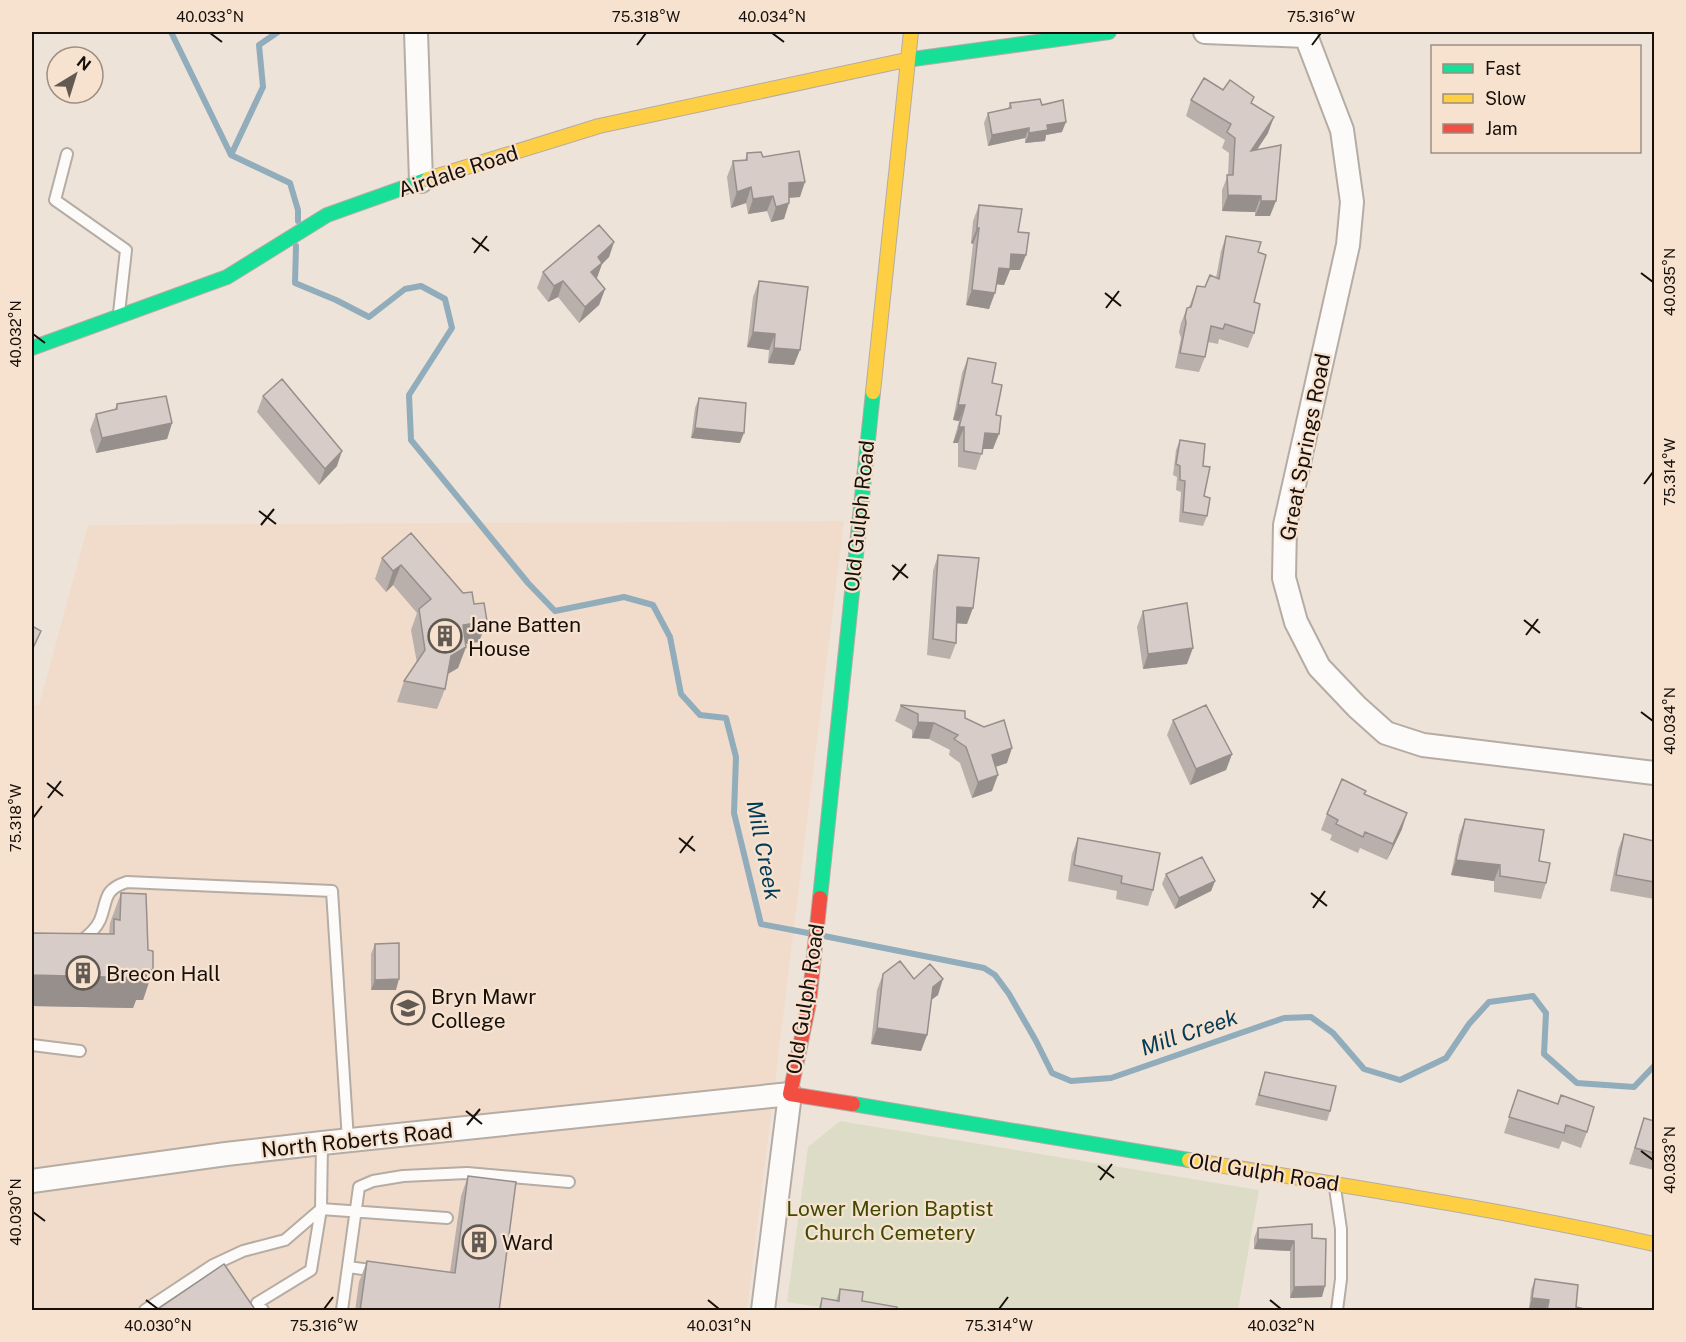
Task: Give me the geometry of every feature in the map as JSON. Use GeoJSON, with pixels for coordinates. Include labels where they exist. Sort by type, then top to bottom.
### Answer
{"type":"FeatureCollection","features":[{"type":"Feature","properties":{"kind":"street"},"geometry":{"type":"LineString","coordinates":[[416,32],[421,181]]}},
{"type":"Feature","properties":{"kind":"street","name":"Old Gulph Road"},"geometry":{"type":"LineString","coordinates":[[911,32],[808,1003],[790,1094],[1335,1184],[1576,1226],[1654,1244]]}},
{"type":"Feature","properties":{"kind":"street"},"geometry":{"type":"LineString","coordinates":[[908,60],[1109,32]]}},
{"type":"Feature","properties":{"kind":"street","name":"Great Springs Road"},"geometry":{"type":"LineString","coordinates":[[1205,32],[1307,34],[1342,130],[1352,202],[1348,245],[1286,525],[1284,578],[1296,622],[1319,667],[1357,707],[1386,733],[1423,745],[1654,772]]}},
{"type":"Feature","properties":{"kind":"street","name":"Airdale Road"},"geometry":{"type":"LineString","coordinates":[[32,348],[227,277],[327,215],[421,181],[599,126],[908,60]]}},
{"type":"Feature","properties":{"kind":"street"},"geometry":{"type":"LineString","coordinates":[[763,1311],[790,1094]]}},
{"type":"Feature","properties":{"kind":"street","name":"North Roberts Road"},"geometry":{"type":"LineString","coordinates":[[32,1181],[348,1140],[790,1094]]}},
{"type":"Feature","properties":{"kind":"lane"},"geometry":{"type":"LineString","coordinates":[[67,154],[55,200],[126,250],[119,316]]}},
{"type":"Feature","properties":{"kind":"lane"},"geometry":{"type":"LineString","coordinates":[[72,945],[80,943],[92,932],[101,919],[107,896],[119,885],[127,882],[332,891],[348,1140]]}},
{"type":"Feature","properties":{"kind":"lane"},"geometry":{"type":"LineString","coordinates":[[32,1045],[80,1051]]}},
{"type":"Feature","properties":{"kind":"lane"},"geometry":{"type":"LineString","coordinates":[[263,1311],[257,1303],[311,1270],[321,1209],[322,1143]]}},
{"type":"Feature","properties":{"kind":"lane"},"geometry":{"type":"LineString","coordinates":[[342,1311],[359,1187],[373,1181],[403,1176],[467,1173],[569,1182]]}},
{"type":"Feature","properties":{"kind":"lane"},"geometry":{"type":"LineString","coordinates":[[1335,1184],[1341,1229],[1341,1279],[1337,1311]]}},
{"type":"Feature","properties":{"kind":"lane"},"geometry":{"type":"LineString","coordinates":[[145,1311],[213,1265],[243,1251],[285,1240],[321,1209],[447,1218]]}},
{"type":"Feature","properties":{"kind":"lane"},"geometry":{"type":"LineString","coordinates":[[348,1267],[394,1273]]}},
{"type":"Feature","properties":{"kind":"shaded area","name":"Bryn Mawr College"},"geometry":{"type":"Polygon","coordinates":[[[844,521],[747,1310],[32,1310],[32,705],[39,705],[88,525],[844,521]]]}},
{"type":"Feature","properties":{"kind":"green space","name":"Lower Merion Baptist Church Cemetery"},"geometry":{"type":"Polygon","coordinates":[[[840,1121],[1259,1190],[1238,1310],[838,1310],[787,1302],[808,1147],[840,1121]]]}},
{"type":"Feature","properties":{"kind":"building"},"geometry":{"type":"Polygon","coordinates":[[[1204,78],[1223,90],[1230,80],[1254,97],[1251,103],[1274,117],[1251,151],[1281,145],[1276,201],[1261,201],[1261,196],[1228,195],[1227,175],[1233,175],[1235,138],[1227,132],[1231,124],[1191,100],[1204,78]]]}},
{"type":"Feature","properties":{"kind":"building"},"geometry":{"type":"Polygon","coordinates":[[[1040,99],[1042,105],[1063,100],[1066,122],[1047,125],[1048,130],[1029,133],[1029,128],[992,135],[988,113],[1011,108],[1010,103],[1040,99]]]}},
{"type":"Feature","properties":{"kind":"building"},"geometry":{"type":"Polygon","coordinates":[[[799,151],[805,182],[789,183],[789,203],[776,207],[773,196],[753,199],[751,187],[737,192],[733,161],[747,160],[747,153],[761,152],[763,157],[799,151]]]}},
{"type":"Feature","properties":{"kind":"building"},"geometry":{"type":"Polygon","coordinates":[[[979,205],[1022,209],[1018,232],[1029,233],[1026,255],[1011,254],[1010,269],[999,268],[995,293],[972,290],[979,228],[977,228],[979,205]]]}},
{"type":"Feature","properties":{"kind":"building"},"geometry":{"type":"Polygon","coordinates":[[[599,225],[614,242],[598,257],[602,263],[591,272],[605,289],[585,307],[563,281],[554,286],[543,272],[599,225]]]}},
{"type":"Feature","properties":{"kind":"building"},"geometry":{"type":"Polygon","coordinates":[[[1226,236],[1261,242],[1258,252],[1266,255],[1254,302],[1260,304],[1254,333],[1225,324],[1223,329],[1211,326],[1205,357],[1180,353],[1187,308],[1191,307],[1197,286],[1205,287],[1210,275],[1219,279],[1226,236]]]}},
{"type":"Feature","properties":{"kind":"building"},"geometry":{"type":"Polygon","coordinates":[[[759,281],[808,287],[800,350],[774,348],[775,334],[753,332],[759,281]]]}},
{"type":"Feature","properties":{"kind":"building"},"geometry":{"type":"Polygon","coordinates":[[[968,358],[996,363],[992,383],[1002,385],[996,415],[1001,416],[999,434],[985,433],[982,454],[964,451],[964,427],[959,427],[965,405],[958,405],[968,358]]]}},
{"type":"Feature","properties":{"kind":"building"},"geometry":{"type":"Polygon","coordinates":[[[282,379],[342,451],[325,469],[263,396],[282,379]]]}},
{"type":"Feature","properties":{"kind":"building"},"geometry":{"type":"Polygon","coordinates":[[[166,396],[172,423],[102,438],[96,414],[117,409],[117,404],[166,396]]]}},
{"type":"Feature","properties":{"kind":"building"},"geometry":{"type":"Polygon","coordinates":[[[699,398],[746,403],[744,433],[695,428],[699,398]]]}},
{"type":"Feature","properties":{"kind":"building"},"geometry":{"type":"Polygon","coordinates":[[[1180,440],[1205,444],[1203,466],[1210,467],[1204,496],[1210,498],[1207,516],[1183,512],[1185,481],[1180,480],[1180,466],[1176,464],[1180,440]]]}},
{"type":"Feature","properties":{"kind":"building"},"geometry":{"type":"Polygon","coordinates":[[[411,533],[463,593],[472,592],[474,604],[484,603],[487,621],[463,625],[466,647],[451,656],[445,689],[404,681],[425,650],[419,609],[431,599],[401,565],[393,571],[382,558],[411,533]]]}},
{"type":"Feature","properties":{"kind":"building"},"geometry":{"type":"Polygon","coordinates":[[[938,555],[979,558],[973,608],[957,607],[956,643],[933,639],[938,555]]]}},
{"type":"Feature","properties":{"kind":"building"},"geometry":{"type":"Polygon","coordinates":[[[1187,603],[1193,648],[1148,654],[1143,611],[1187,603]]]}},
{"type":"Feature","properties":{"kind":"building"},"geometry":{"type":"Polygon","coordinates":[[[32,626],[41,631],[33,648],[32,647],[32,626]]]}},
{"type":"Feature","properties":{"kind":"building"},"geometry":{"type":"Polygon","coordinates":[[[901,705],[965,711],[965,718],[984,727],[1004,720],[1012,748],[992,755],[998,775],[978,782],[966,747],[954,739],[958,735],[934,723],[918,722],[918,714],[901,705]]]}},
{"type":"Feature","properties":{"kind":"building"},"geometry":{"type":"Polygon","coordinates":[[[1206,705],[1232,754],[1196,769],[1173,720],[1206,705]]]}},
{"type":"Feature","properties":{"kind":"building"},"geometry":{"type":"Polygon","coordinates":[[[1342,779],[1366,791],[1364,794],[1407,813],[1393,844],[1365,832],[1363,837],[1336,824],[1338,820],[1327,814],[1342,779]]]}},
{"type":"Feature","properties":{"kind":"building"},"geometry":{"type":"Polygon","coordinates":[[[1465,819],[1544,830],[1539,861],[1550,863],[1546,883],[1500,876],[1500,865],[1456,860],[1465,819]]]}},
{"type":"Feature","properties":{"kind":"building"},"geometry":{"type":"Polygon","coordinates":[[[1624,834],[1654,841],[1654,882],[1616,875],[1624,834]]]}},
{"type":"Feature","properties":{"kind":"building"},"geometry":{"type":"Polygon","coordinates":[[[1078,838],[1160,853],[1153,890],[1121,883],[1122,876],[1074,865],[1078,838]]]}},
{"type":"Feature","properties":{"kind":"building"},"geometry":{"type":"Polygon","coordinates":[[[1202,857],[1215,881],[1179,898],[1166,874],[1202,857]]]}},
{"type":"Feature","properties":{"kind":"building"},"geometry":{"type":"Polygon","coordinates":[[[121,893],[146,894],[148,950],[153,951],[153,970],[144,970],[144,978],[32,975],[32,933],[114,934],[114,919],[120,920],[121,893]]]}},
{"type":"Feature","properties":{"kind":"building"},"geometry":{"type":"Polygon","coordinates":[[[399,943],[399,979],[375,980],[375,944],[399,943]]]}},
{"type":"Feature","properties":{"kind":"building"},"geometry":{"type":"Polygon","coordinates":[[[900,961],[914,979],[930,964],[943,979],[933,987],[927,1035],[877,1028],[883,974],[900,961]]]}},
{"type":"Feature","properties":{"kind":"building"},"geometry":{"type":"Polygon","coordinates":[[[1265,1072],[1336,1086],[1330,1111],[1259,1095],[1265,1072]]]}},
{"type":"Feature","properties":{"kind":"building"},"geometry":{"type":"Polygon","coordinates":[[[1518,1090],[1558,1104],[1561,1095],[1594,1107],[1587,1132],[1566,1125],[1564,1133],[1509,1117],[1518,1090]]]}},
{"type":"Feature","properties":{"kind":"building"},"geometry":{"type":"Polygon","coordinates":[[[1644,1118],[1654,1121],[1654,1153],[1635,1148],[1644,1118]]]}},
{"type":"Feature","properties":{"kind":"building","name":"Ward"},"geometry":{"type":"Polygon","coordinates":[[[468,1176],[516,1182],[499,1311],[360,1311],[367,1261],[455,1273],[468,1176]]]}},
{"type":"Feature","properties":{"kind":"building"},"geometry":{"type":"Polygon","coordinates":[[[1312,1224],[1312,1238],[1326,1239],[1325,1286],[1294,1287],[1294,1241],[1258,1239],[1258,1228],[1312,1224]]]}},
{"type":"Feature","properties":{"kind":"building"},"geometry":{"type":"Polygon","coordinates":[[[224,1264],[256,1311],[155,1311],[224,1264]]]}},
{"type":"Feature","properties":{"kind":"building"},"geometry":{"type":"Polygon","coordinates":[[[1535,1279],[1578,1285],[1576,1307],[1585,1309],[1585,1311],[1547,1311],[1549,1300],[1532,1298],[1535,1279]]]}},
{"type":"Feature","properties":{"kind":"building"},"geometry":{"type":"Polygon","coordinates":[[[840,1289],[863,1292],[862,1301],[897,1307],[896,1311],[820,1311],[822,1298],[839,1301],[840,1289]]]}},
{"type":"Feature","properties":{"kind":"waterway","name":"Mill Creek"},"geometry":{"type":"LineString","coordinates":[[171,32],[231,155],[290,183],[298,210],[298,221]]}},
{"type":"Feature","properties":{"kind":"waterway"},"geometry":{"type":"LineString","coordinates":[[231,155],[263,87],[259,45],[278,32]]}},
{"type":"Feature","properties":{"kind":"waterway","name":"Mill Creek"},"geometry":{"type":"LineString","coordinates":[[296,246],[295,283],[369,317],[405,289],[421,286],[445,299],[452,328],[409,395],[411,440],[528,583],[555,611],[624,597],[653,605],[670,637],[681,694],[700,715],[726,718],[736,757],[734,813],[761,924],[808,933]]}},
{"type":"Feature","properties":{"kind":"waterway","name":"Mill Creek"},"geometry":{"type":"LineString","coordinates":[[824,936],[984,968],[995,975],[1009,994],[1052,1073],[1071,1081],[1111,1078],[1284,1018],[1311,1017],[1333,1033],[1364,1069],[1400,1080],[1446,1058],[1469,1024],[1489,1002],[1533,996],[1546,1013],[1544,1054],[1577,1083],[1634,1087],[1654,1066]]}},
{"type":"Feature","properties":{"kind":"traffic: fast"},"geometry":{"type":"LineString","coordinates":[[906,60],[1109,32]]}},
{"type":"Feature","properties":{"kind":"traffic: fast"},"geometry":{"type":"LineString","coordinates":[[32,348],[227,277],[327,215],[428,179]]}},
{"type":"Feature","properties":{"kind":"traffic: fast"},"geometry":{"type":"LineString","coordinates":[[820,898],[873,392]]}},
{"type":"Feature","properties":{"kind":"traffic: fast"},"geometry":{"type":"LineString","coordinates":[[853,1104],[1189,1160]]}},
{"type":"Feature","properties":{"kind":"traffic: slow"},"geometry":{"type":"LineString","coordinates":[[873,392],[911,32]]}},
{"type":"Feature","properties":{"kind":"traffic: slow"},"geometry":{"type":"LineString","coordinates":[[428,179],[599,126],[906,60]]}},
{"type":"Feature","properties":{"kind":"traffic: slow"},"geometry":{"type":"LineString","coordinates":[[1189,1160],[1480,1209],[1654,1244]]}},
{"type":"Feature","properties":{"kind":"traffic: jam"},"geometry":{"type":"LineString","coordinates":[[820,898],[809,1003],[790,1094],[853,1104]]}},
{"type":"Feature","properties":{"kind":"place","name":"Jane Batten House"},"geometry":{"type":"Point","coordinates":[445,636]}},
{"type":"Feature","properties":{"kind":"place","name":"Brecon Hall"},"geometry":{"type":"Point","coordinates":[83,973]}},
{"type":"Feature","properties":{"kind":"place","name":"Bryn Mawr College"},"geometry":{"type":"Point","coordinates":[408,1008]}},
{"type":"Feature","properties":{"kind":"place","name":"Ward"},"geometry":{"type":"Point","coordinates":[479,1242]}}]}
